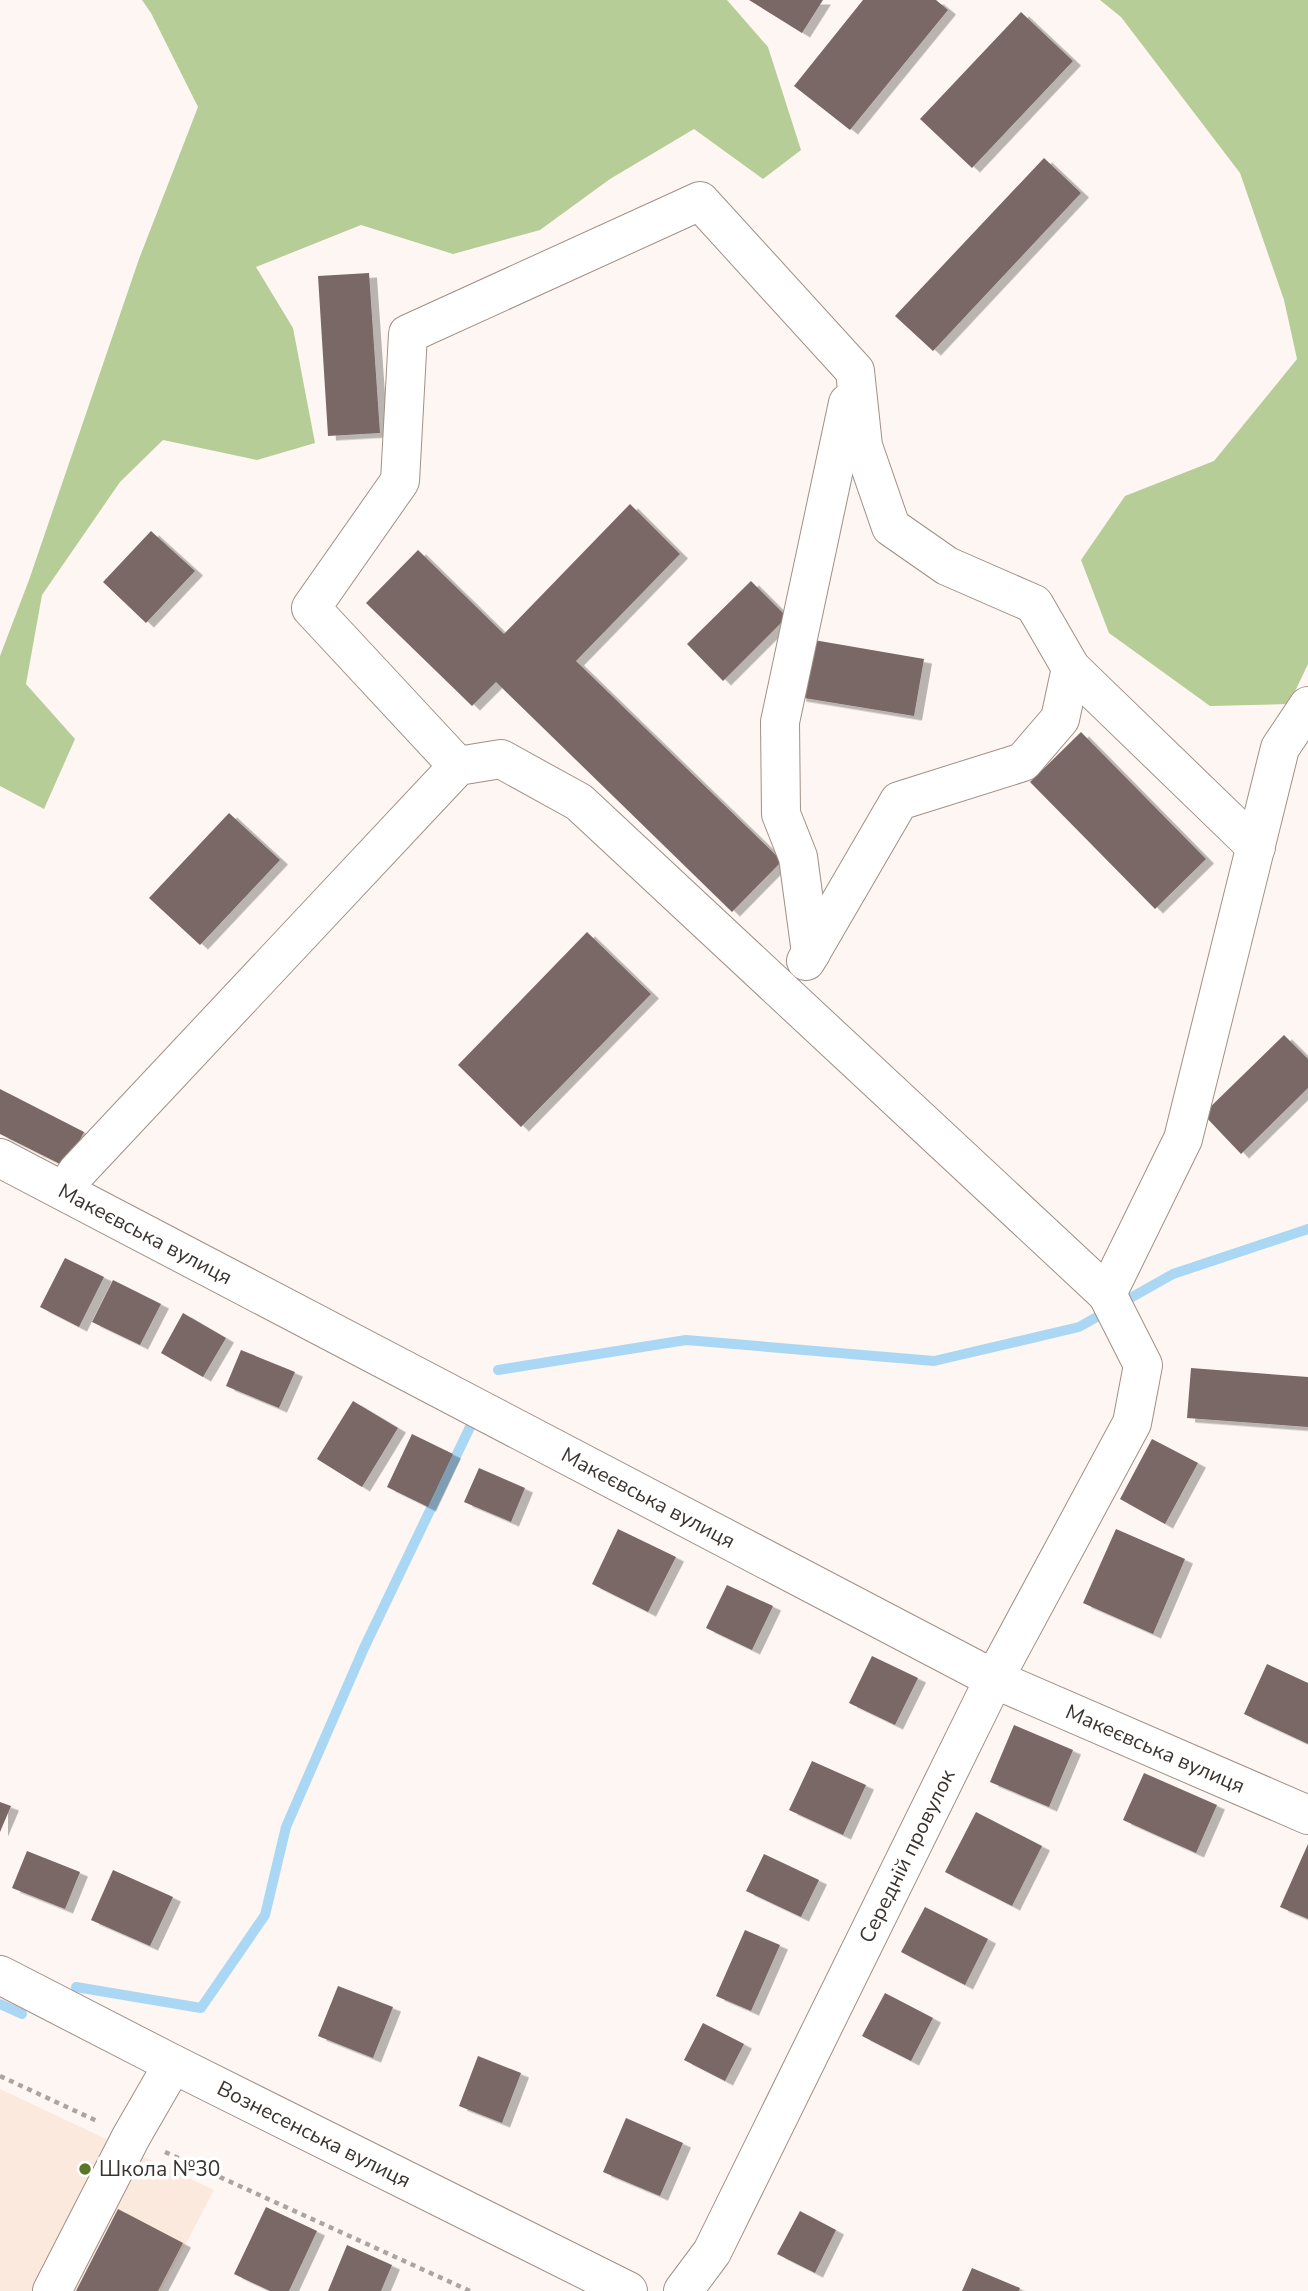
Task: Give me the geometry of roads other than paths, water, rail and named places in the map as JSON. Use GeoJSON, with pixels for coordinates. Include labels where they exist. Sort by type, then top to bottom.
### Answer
{"type":"FeatureCollection","features":[{"type":"Feature","properties":{"kind":"street"},"geometry":{"type":"LineString","coordinates":[[458,766],[311,608],[400,481],[408,334],[700,201],[855,371],[863,446],[891,527],[947,566],[1034,604],[1072,668],[1256,847]]}},
{"type":"Feature","properties":{"kind":"street"},"geometry":{"type":"LineString","coordinates":[[811,953],[799,857],[781,814],[780,722],[855,371]]}},
{"type":"Feature","properties":{"kind":"street"},"geometry":{"type":"LineString","coordinates":[[787,995],[900,801],[1023,762],[1060,719],[1072,668]]}},
{"type":"Feature","properties":{"kind":"street"},"geometry":{"type":"LineString","coordinates":[[64,1191],[77,1172],[458,766],[501,759],[579,802],[1107,1294],[1183,1139],[1280,747],[1308,706]]}},
{"type":"Feature","properties":{"kind":"street","name":"Макеєвська вулиця"},"geometry":{"type":"LineString","coordinates":[[0,1158],[994,1679],[1308,1815]]}},
{"type":"Feature","properties":{"kind":"street","name":"Середній провулок"},"geometry":{"type":"LineString","coordinates":[[683,2291],[712,2252],[994,1679],[1132,1423],[1143,1365],[1107,1294]]}},
{"type":"Feature","properties":{"kind":"street","name":"Вознесенська вулиця"},"geometry":{"type":"LineString","coordinates":[[0,1975],[628,2291]]}},
{"type":"Feature","properties":{"kind":"street"},"geometry":{"type":"LineString","coordinates":[[52,2291],[131,2137],[173,2064]]}},
{"type":"Feature","properties":{"kind":"waterway"},"geometry":{"type":"LineString","coordinates":[[498,1370],[686,1340],[934,1361],[1079,1327],[1173,1274],[1308,1229]]}},
{"type":"Feature","properties":{"kind":"waterway"},"geometry":{"type":"LineString","coordinates":[[76,1987],[201,2008],[265,1915],[286,1827],[364,1648],[470,1427]]}},
{"type":"Feature","properties":{"kind":"waterway"},"geometry":{"type":"LineString","coordinates":[[0,2004],[22,2014]]}},
{"type":"Feature","properties":{"kind":"place","name":"Школа №30"},"geometry":{"type":"Point","coordinates":[85,2169]}}]}
